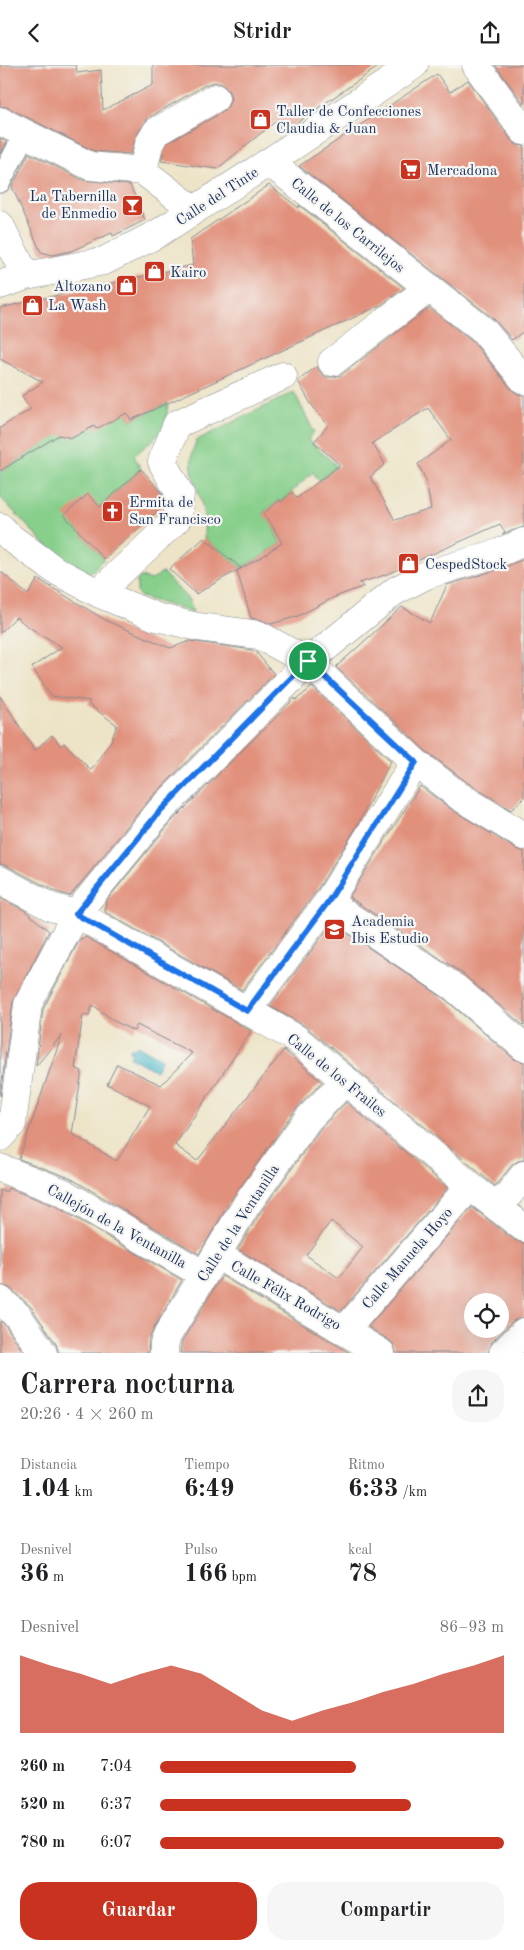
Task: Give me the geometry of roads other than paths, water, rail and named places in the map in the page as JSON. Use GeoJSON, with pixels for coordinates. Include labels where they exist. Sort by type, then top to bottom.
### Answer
{"type":"FeatureCollection","features":[{"type":"Feature","properties":{"kind":"street","name":"Calle del Tinte"},"geometry":{"type":"LineString","coordinates":[[0,285],[26,276],[104,261],[157,234],[269,162],[388,73],[414,65]]}},
{"type":"Feature","properties":{"kind":"street"},"geometry":{"type":"LineString","coordinates":[[476,65],[524,131]]}},
{"type":"Feature","properties":{"kind":"street"},"geometry":{"type":"LineString","coordinates":[[144,171],[149,143],[156,132],[216,98]]}},
{"type":"Feature","properties":{"kind":"street"},"geometry":{"type":"LineString","coordinates":[[0,121],[90,167],[144,171],[194,211]]}},
{"type":"Feature","properties":{"kind":"street"},"geometry":{"type":"LineString","coordinates":[[0,182],[25,133]]}},
{"type":"Feature","properties":{"kind":"street","name":"Calle de los Carrilejos"},"geometry":{"type":"LineString","coordinates":[[269,162],[428,289],[484,331],[524,380]]}},
{"type":"Feature","properties":{"kind":"street"},"geometry":{"type":"LineString","coordinates":[[0,225],[26,276]]}},
{"type":"Feature","properties":{"kind":"street"},"geometry":{"type":"LineString","coordinates":[[332,362],[428,289]]}},
{"type":"Feature","properties":{"kind":"street"},"geometry":{"type":"LineString","coordinates":[[98,593],[177,519],[180,494],[162,462],[176,424],[283,376]]}},
{"type":"Feature","properties":{"kind":"street"},"geometry":{"type":"LineString","coordinates":[[0,527],[11,538],[55,569],[98,593],[156,617],[198,627],[259,635],[308,661],[416,762],[459,795],[524,836]]}},
{"type":"Feature","properties":{"kind":"street"},"geometry":{"type":"LineString","coordinates":[[0,1137],[12,1124],[28,1004],[76,914],[160,811],[308,661],[395,591],[426,575],[498,553],[524,542]]}},
{"type":"Feature","properties":{"kind":"street"},"geometry":{"type":"LineString","coordinates":[[247,1011],[328,902],[416,762]]}},
{"type":"Feature","properties":{"kind":"street","name":"Calle de los Frailes"},"geometry":{"type":"LineString","coordinates":[[0,880],[51,907],[76,914],[295,1038],[470,1186],[524,1228]]}},
{"type":"Feature","properties":{"kind":"street"},"geometry":{"type":"LineString","coordinates":[[328,902],[454,987],[524,1047]]}},
{"type":"Feature","properties":{"kind":"street","name":"Calle de la Ventanilla"},"geometry":{"type":"LineString","coordinates":[[164,1353],[164,1344],[168,1334],[246,1204],[303,1127],[346,1081]]}},
{"type":"Feature","properties":{"kind":"street","name":"Callejón de la Ventanilla"},"geometry":{"type":"LineString","coordinates":[[0,1168],[62,1192],[210,1265]]}},
{"type":"Feature","properties":{"kind":"street"},"geometry":{"type":"LineString","coordinates":[[498,1208],[524,1175]]}},
{"type":"Feature","properties":{"kind":"street","name":"Calle Manuela Hoyo"},"geometry":{"type":"LineString","coordinates":[[345,1330],[470,1186]]}},
{"type":"Feature","properties":{"kind":"street","name":"Calle Félix Rodrigo"},"geometry":{"type":"LineString","coordinates":[[210,1265],[345,1330],[381,1353]]}},
{"type":"Feature","properties":{"kind":"street"},"geometry":{"type":"LineString","coordinates":[[0,1300],[18,1316],[43,1353]]}},
{"type":"Feature","properties":{"kind":"street"},"geometry":{"type":"LineString","coordinates":[[503,1353],[524,1332]]}},
{"type":"Feature","properties":{"kind":"water"},"geometry":{"type":"Polygon","coordinates":[[[137,1045],[162,1059],[156,1071],[130,1057],[132,1052],[129,1051],[137,1045]]]}},
{"type":"Feature","properties":{"kind":"place","name":"Taller de Confecciones Claudia & Juan"},"geometry":{"type":"Point","coordinates":[260,120]}},
{"type":"Feature","properties":{"kind":"place","name":"Mercadona"},"geometry":{"type":"Point","coordinates":[411,170]}},
{"type":"Feature","properties":{"kind":"place","name":"La Tabernilla de Enmedio"},"geometry":{"type":"Point","coordinates":[133,205]}},
{"type":"Feature","properties":{"kind":"place","name":"Kairo"},"geometry":{"type":"Point","coordinates":[154,272]}},
{"type":"Feature","properties":{"kind":"place","name":"Altozano"},"geometry":{"type":"Point","coordinates":[127,286]}},
{"type":"Feature","properties":{"kind":"place","name":"La Wash"},"geometry":{"type":"Point","coordinates":[32,305]}},
{"type":"Feature","properties":{"kind":"place","name":"Ermita de San Francisco"},"geometry":{"type":"Point","coordinates":[113,511]}},
{"type":"Feature","properties":{"kind":"place","name":"CespedStock"},"geometry":{"type":"Point","coordinates":[409,564]}},
{"type":"Feature","properties":{"kind":"place","name":"Academia Ibis Estudio"},"geometry":{"type":"Point","coordinates":[335,930]}}]}
